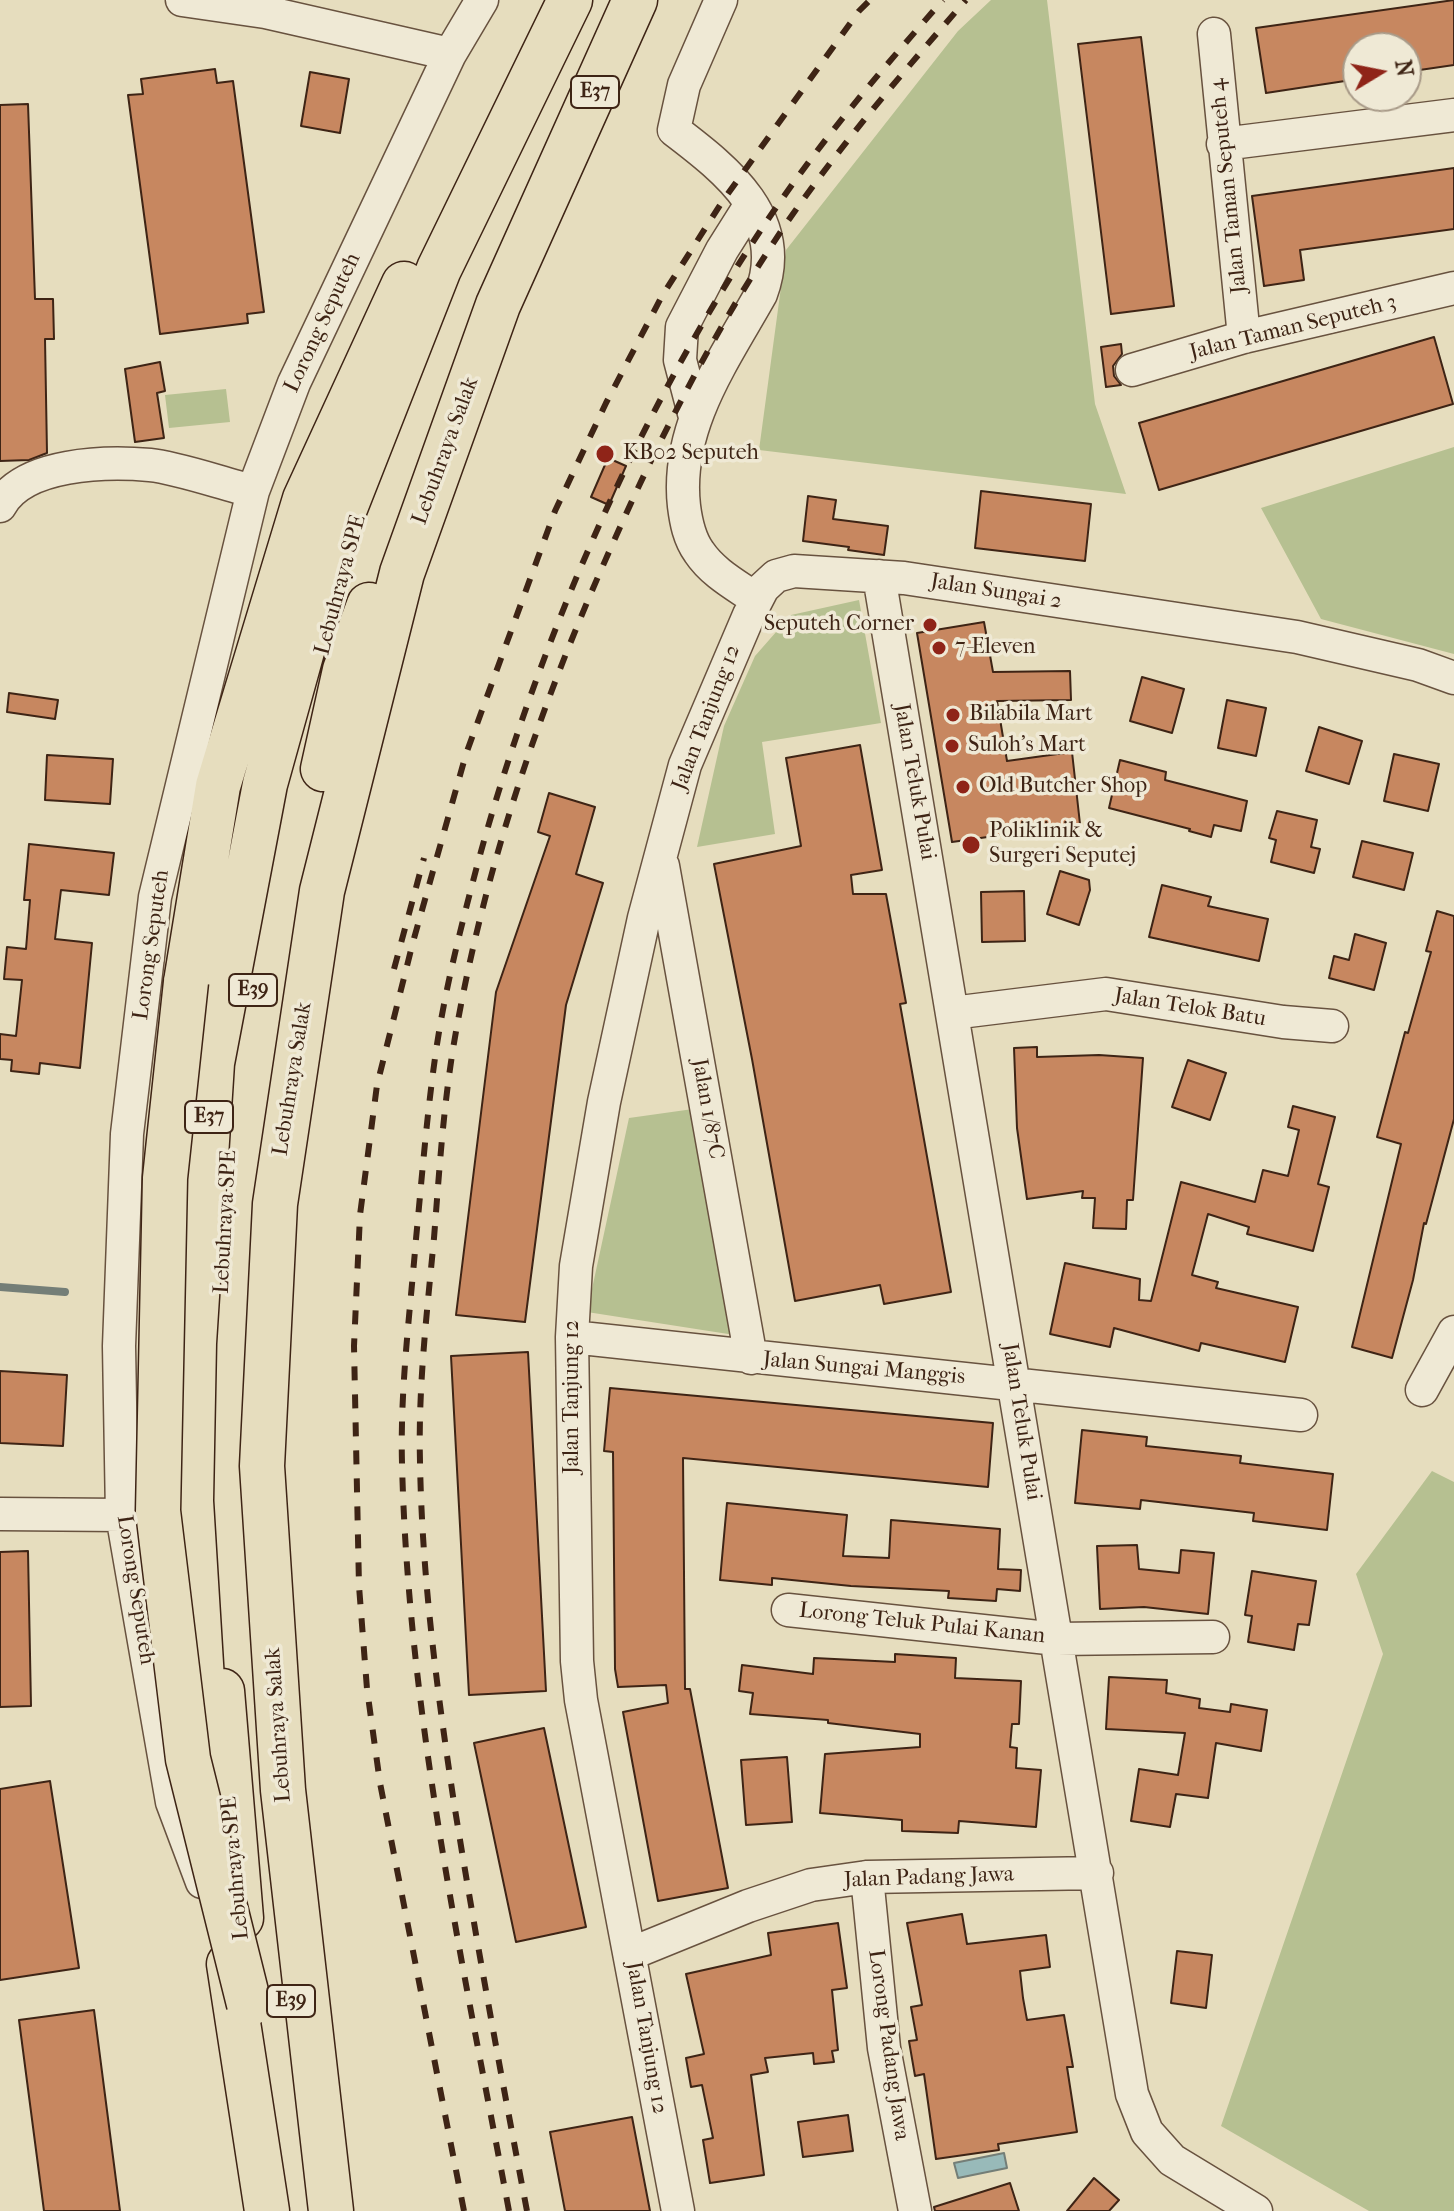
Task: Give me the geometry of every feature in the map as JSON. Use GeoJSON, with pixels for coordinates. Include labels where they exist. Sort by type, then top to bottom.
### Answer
{"type":"FeatureCollection","features":[{"type":"Feature","properties":{"kind":"highway"},"geometry":{"type":"LineString","coordinates":[[249,2004],[188,1759],[158,1511],[165,1178],[186,982],[218,786],[305,499],[526,19],[539,0]]}},
{"type":"Feature","properties":{"kind":"highway"},"geometry":{"type":"LineString","coordinates":[[533,73],[555,0]]}},
{"type":"Feature","properties":{"kind":"highway","name":"E37"},"geometry":{"type":"LineString","coordinates":[[267,2211],[225,1937],[200,1674],[191,1501],[194,1343],[212,1063],[265,784],[334,536],[439,269],[570,0]]}},
{"type":"Feature","properties":{"kind":"highway","name":"Lebuhraya SPE"},"geometry":{"type":"LineString","coordinates":[[267,2211],[229,1792],[214,1586],[219,1352],[231,1126],[268,893],[320,662],[374,468],[461,262],[565,37],[577,0]]}},
{"type":"Feature","properties":{"kind":"highway","name":"Lebuhraya SPE"},"geometry":{"type":"LineString","coordinates":[[316,2211],[266,1790],[254,1585],[254,1360],[264,1132],[296,897],[345,670],[491,269],[606,0]]}},
{"type":"Feature","properties":{"kind":"highway","name":"Lebuhraya Salak"},"geometry":{"type":"LineString","coordinates":[[331,2211],[283,1790],[262,1466],[275,1204],[322,891],[402,573],[498,305],[635,0]]}},
{"type":"Feature","properties":{"kind":"highway"},"geometry":{"type":"LineString","coordinates":[[554,184],[660,0]]}},
{"type":"Feature","properties":{"kind":"highway"},"geometry":{"type":"LineString","coordinates":[[212,1063],[218,786]]}},
{"type":"Feature","properties":{"kind":"street"},"geometry":{"type":"LineString","coordinates":[[182,0],[265,12],[450,54]]}},
{"type":"Feature","properties":{"kind":"street"},"geometry":{"type":"LineString","coordinates":[[721,0],[684,85],[674,130],[739,185],[763,222],[769,262],[761,294],[695,417],[684,464],[682,493],[686,525],[699,553],[715,571],[756,599]]}},
{"type":"Feature","properties":{"kind":"street","name":"Lorong Seputeh"},"geometry":{"type":"LineString","coordinates":[[225,1937],[172,1802],[122,1515],[119,1346],[127,1134],[155,897],[253,491],[294,383],[450,54],[481,1]]}},
{"type":"Feature","properties":{"kind":"street","name":"Jalan Taman Seputeh 4"},"geometry":{"type":"LineString","coordinates":[[1214,34],[1244,337]]}},
{"type":"Feature","properties":{"kind":"street"},"geometry":{"type":"LineString","coordinates":[[1223,144],[1454,115]]}},
{"type":"Feature","properties":{"kind":"street"},"geometry":{"type":"LineString","coordinates":[[695,417],[680,360],[682,327],[722,250],[751,204]]}},
{"type":"Feature","properties":{"kind":"street","name":"Jalan Taman Seputeh 3"},"geometry":{"type":"LineString","coordinates":[[1132,370],[1244,337],[1454,288]]}},
{"type":"Feature","properties":{"kind":"street"},"geometry":{"type":"LineString","coordinates":[[0,506],[32,476],[71,466],[151,465],[253,491]]}},
{"type":"Feature","properties":{"kind":"street","name":"Jalan Sungai 2"},"geometry":{"type":"LineString","coordinates":[[756,599],[776,576],[794,571],[879,576],[1297,637],[1418,665],[1454,678]]}},
{"type":"Feature","properties":{"kind":"street","name":"Jalan Teluk Pulai"},"geometry":{"type":"LineString","coordinates":[[879,576],[1132,2094],[1147,2132],[1172,2160],[1256,2211]]}},
{"type":"Feature","properties":{"kind":"street","name":"Jalan Tanjung 12"},"geometry":{"type":"LineString","coordinates":[[678,2211],[589,1743],[577,1661],[572,1337],[576,1266],[604,1102],[644,918],[685,765],[756,599]]}},
{"type":"Feature","properties":{"kind":"street","name":"Jalan 1/87C"},"geometry":{"type":"LineString","coordinates":[[661,859],[751,1358]]}},
{"type":"Feature","properties":{"kind":"street","name":"Jalan Telok Batu"},"geometry":{"type":"LineString","coordinates":[[952,1013],[1106,994],[1283,1022],[1332,1026]]}},
{"type":"Feature","properties":{"kind":"street"},"geometry":{"type":"LineString","coordinates":[[1422,1390],[1454,1332]]}},
{"type":"Feature","properties":{"kind":"street","name":"Jalan Sungai Manggis"},"geometry":{"type":"LineString","coordinates":[[572,1337],[1301,1415]]}},
{"type":"Feature","properties":{"kind":"street"},"geometry":{"type":"LineString","coordinates":[[0,1514],[122,1515]]}},
{"type":"Feature","properties":{"kind":"street","name":"Lorong Teluk Pulai Kanan"},"geometry":{"type":"LineString","coordinates":[[788,1610],[1057,1639],[1213,1637]]}},
{"type":"Feature","properties":{"kind":"street","name":"Jalan Padang Jawa"},"geometry":{"type":"LineString","coordinates":[[630,1954],[748,1906],[811,1885],[867,1877],[1097,1873]]}},
{"type":"Feature","properties":{"kind":"street","name":"Lorong Padang Jawa"},"geometry":{"type":"LineString","coordinates":[[867,1877],[884,2048],[915,2211]]}},
{"type":"Feature","properties":{"kind":"green space"},"geometry":{"type":"Polygon","coordinates":[[[991,0],[1047,0],[1095,404],[1126,494],[759,450],[786,250],[958,31],[991,0]]]}},
{"type":"Feature","properties":{"kind":"green space"},"geometry":{"type":"Polygon","coordinates":[[[226,389],[230,422],[169,428],[165,395],[226,389]]]}},
{"type":"Feature","properties":{"kind":"green space"},"geometry":{"type":"Polygon","coordinates":[[[1454,447],[1454,654],[1321,619],[1261,508],[1454,447]]]}},
{"type":"Feature","properties":{"kind":"green space"},"geometry":{"type":"Polygon","coordinates":[[[859,600],[881,723],[762,742],[775,834],[697,847],[724,726],[755,656],[791,615],[859,600]]]}},
{"type":"Feature","properties":{"kind":"green space"},"geometry":{"type":"Polygon","coordinates":[[[693,1109],[741,1336],[587,1312],[629,1118],[693,1109]]]}},
{"type":"Feature","properties":{"kind":"green space"},"geometry":{"type":"Polygon","coordinates":[[[1432,1471],[1454,1482],[1454,2211],[1369,2211],[1221,2126],[1383,1654],[1356,1574],[1432,1471]]]}},
{"type":"Feature","properties":{"kind":"water"},"geometry":{"type":"Polygon","coordinates":[[[1004,2153],[1007,2168],[958,2178],[954,2163],[1004,2153]]]}},
{"type":"Feature","properties":{"kind":"building"},"geometry":{"type":"Polygon","coordinates":[[[1454,0],[1454,65],[1422,70],[1422,32],[1342,32],[1342,81],[1266,93],[1256,28],[1454,0]]]}},
{"type":"Feature","properties":{"kind":"building"},"geometry":{"type":"Polygon","coordinates":[[[1141,37],[1174,306],[1111,314],[1078,44],[1141,37]]]}},
{"type":"Feature","properties":{"kind":"building"},"geometry":{"type":"Polygon","coordinates":[[[215,69],[217,83],[233,81],[264,312],[247,314],[248,323],[160,334],[128,95],[143,94],[141,79],[215,69]]]}},
{"type":"Feature","properties":{"kind":"building"},"geometry":{"type":"Polygon","coordinates":[[[310,72],[349,79],[340,133],[301,126],[310,72]]]}},
{"type":"Feature","properties":{"kind":"building"},"geometry":{"type":"Polygon","coordinates":[[[28,104],[35,299],[53,299],[54,339],[45,339],[47,453],[29,460],[0,461],[0,105],[28,104]]]}},
{"type":"Feature","properties":{"kind":"building"},"geometry":{"type":"Polygon","coordinates":[[[1454,168],[1454,229],[1300,250],[1304,280],[1264,286],[1252,196],[1454,168]]]}},
{"type":"Feature","properties":{"kind":"building"},"geometry":{"type":"Polygon","coordinates":[[[1434,337],[1453,404],[1159,490],[1139,423],[1434,337]]]}},
{"type":"Feature","properties":{"kind":"building"},"geometry":{"type":"Polygon","coordinates":[[[1121,344],[1122,354],[1113,366],[1114,376],[1121,385],[1106,387],[1101,347],[1121,344]]]}},
{"type":"Feature","properties":{"kind":"building"},"geometry":{"type":"Polygon","coordinates":[[[160,362],[165,391],[157,393],[164,438],[135,442],[125,369],[160,362]]]}},
{"type":"Feature","properties":{"kind":"building"},"geometry":{"type":"Polygon","coordinates":[[[608,458],[626,466],[609,505],[591,497],[608,458]]]}},
{"type":"Feature","properties":{"kind":"building"},"geometry":{"type":"Polygon","coordinates":[[[981,491],[1091,504],[1085,561],[975,548],[981,491]]]}},
{"type":"Feature","properties":{"kind":"building"},"geometry":{"type":"Polygon","coordinates":[[[808,496],[836,500],[833,519],[888,526],[884,555],[803,541],[808,496]]]}},
{"type":"Feature","properties":{"kind":"building"},"geometry":{"type":"Polygon","coordinates":[[[984,622],[993,672],[1070,671],[1071,700],[997,701],[1007,761],[1072,752],[1080,824],[952,842],[917,633],[984,622]]]}},
{"type":"Feature","properties":{"kind":"building"},"geometry":{"type":"Polygon","coordinates":[[[1142,677],[1184,689],[1172,733],[1130,721],[1142,677]]]}},
{"type":"Feature","properties":{"kind":"building"},"geometry":{"type":"Polygon","coordinates":[[[9,693],[58,700],[55,719],[7,712],[9,693]]]}},
{"type":"Feature","properties":{"kind":"building"},"geometry":{"type":"Polygon","coordinates":[[[1227,700],[1266,708],[1256,756],[1218,748],[1227,700]]]}},
{"type":"Feature","properties":{"kind":"building"},"geometry":{"type":"Polygon","coordinates":[[[1319,727],[1362,741],[1349,784],[1306,771],[1319,727]]]}},
{"type":"Feature","properties":{"kind":"building"},"geometry":{"type":"Polygon","coordinates":[[[860,745],[882,870],[851,875],[853,894],[886,894],[906,1003],[900,1004],[951,1292],[884,1304],[880,1285],[795,1301],[714,864],[801,846],[786,758],[860,745]]]}},
{"type":"Feature","properties":{"kind":"building"},"geometry":{"type":"Polygon","coordinates":[[[1394,754],[1439,764],[1428,811],[1384,801],[1394,754]]]}},
{"type":"Feature","properties":{"kind":"building"},"geometry":{"type":"Polygon","coordinates":[[[47,755],[113,759],[110,804],[45,800],[47,755]]]}},
{"type":"Feature","properties":{"kind":"building"},"geometry":{"type":"Polygon","coordinates":[[[1120,760],[1166,772],[1165,780],[1247,801],[1241,831],[1214,825],[1211,837],[1109,808],[1120,760]]]}},
{"type":"Feature","properties":{"kind":"building"},"geometry":{"type":"Polygon","coordinates":[[[549,793],[595,807],[576,874],[603,883],[566,1005],[525,1322],[456,1315],[496,992],[550,836],[538,832],[549,793]]]}},
{"type":"Feature","properties":{"kind":"building"},"geometry":{"type":"Polygon","coordinates":[[[1277,811],[1317,820],[1311,847],[1320,849],[1314,873],[1271,862],[1276,840],[1269,838],[1277,811]]]}},
{"type":"Feature","properties":{"kind":"building"},"geometry":{"type":"Polygon","coordinates":[[[1362,841],[1413,853],[1404,890],[1353,877],[1362,841]]]}},
{"type":"Feature","properties":{"kind":"building"},"geometry":{"type":"Polygon","coordinates":[[[29,844],[114,853],[109,895],[61,890],[55,939],[92,943],[80,1068],[40,1063],[39,1074],[11,1071],[12,1060],[0,1059],[0,1034],[16,1036],[22,980],[4,979],[7,947],[26,949],[30,900],[24,900],[29,844]]]}},
{"type":"Feature","properties":{"kind":"building"},"geometry":{"type":"Polygon","coordinates":[[[1060,871],[1089,880],[1090,890],[1079,925],[1047,914],[1060,871]]]}},
{"type":"Feature","properties":{"kind":"building"},"geometry":{"type":"Polygon","coordinates":[[[1162,885],[1211,897],[1208,906],[1268,919],[1259,961],[1149,937],[1162,885]]]}},
{"type":"Feature","properties":{"kind":"building"},"geometry":{"type":"Polygon","coordinates":[[[1024,891],[1025,941],[982,942],[981,892],[1024,891]]]}},
{"type":"Feature","properties":{"kind":"building"},"geometry":{"type":"Polygon","coordinates":[[[1437,911],[1454,916],[1454,1119],[1424,1223],[1413,1280],[1392,1358],[1352,1347],[1401,1144],[1377,1137],[1405,1032],[1408,1033],[1431,952],[1426,951],[1437,911]]]}},
{"type":"Feature","properties":{"kind":"building"},"geometry":{"type":"Polygon","coordinates":[[[1355,934],[1386,943],[1374,990],[1329,978],[1334,956],[1349,960],[1355,934]]]}},
{"type":"Feature","properties":{"kind":"building"},"geometry":{"type":"Polygon","coordinates":[[[1037,1047],[1037,1057],[1099,1055],[1143,1058],[1133,1200],[1127,1200],[1126,1229],[1093,1228],[1095,1198],[1082,1198],[1083,1191],[1027,1199],[1017,1128],[1014,1048],[1037,1047]]]}},
{"type":"Feature","properties":{"kind":"building"},"geometry":{"type":"Polygon","coordinates":[[[1188,1060],[1226,1073],[1210,1120],[1172,1107],[1188,1060]]]}},
{"type":"Feature","properties":{"kind":"building"},"geometry":{"type":"Polygon","coordinates":[[[1293,1106],[1335,1117],[1318,1184],[1329,1187],[1313,1251],[1247,1234],[1249,1227],[1208,1214],[1192,1275],[1218,1282],[1216,1288],[1298,1307],[1285,1362],[1201,1343],[1199,1351],[1114,1328],[1110,1347],[1050,1334],[1065,1263],[1140,1279],[1139,1300],[1151,1301],[1181,1182],[1255,1202],[1263,1170],[1288,1176],[1299,1130],[1288,1127],[1293,1106]]]}},
{"type":"Feature","properties":{"kind":"building"},"geometry":{"type":"Polygon","coordinates":[[[528,1352],[546,1691],[469,1695],[451,1356],[528,1352]]]}},
{"type":"Feature","properties":{"kind":"building"},"geometry":{"type":"Polygon","coordinates":[[[0,1371],[67,1375],[63,1446],[0,1443],[0,1371]]]}},
{"type":"Feature","properties":{"kind":"building"},"geometry":{"type":"Polygon","coordinates":[[[610,1388],[993,1423],[988,1487],[683,1458],[685,1689],[690,1689],[728,1888],[658,1901],[623,1712],[668,1703],[666,1685],[618,1687],[615,1669],[613,1452],[604,1451],[610,1388]]]}},
{"type":"Feature","properties":{"kind":"building"},"geometry":{"type":"Polygon","coordinates":[[[1082,1430],[1147,1437],[1146,1446],[1241,1456],[1240,1463],[1333,1474],[1327,1530],[1253,1521],[1254,1513],[1141,1500],[1140,1509],[1075,1503],[1082,1430]]]}},
{"type":"Feature","properties":{"kind":"building"},"geometry":{"type":"Polygon","coordinates":[[[727,1503],[847,1515],[843,1556],[889,1558],[891,1520],[1000,1529],[998,1569],[1021,1570],[1020,1591],[997,1589],[996,1601],[948,1598],[949,1591],[772,1578],[772,1585],[720,1580],[727,1503]]]}},
{"type":"Feature","properties":{"kind":"building"},"geometry":{"type":"Polygon","coordinates":[[[1137,1545],[1139,1569],[1179,1573],[1181,1550],[1214,1553],[1208,1614],[1144,1607],[1100,1609],[1097,1546],[1137,1545]]]}},
{"type":"Feature","properties":{"kind":"building"},"geometry":{"type":"Polygon","coordinates":[[[28,1551],[31,1706],[0,1707],[0,1552],[28,1551]]]}},
{"type":"Feature","properties":{"kind":"building"},"geometry":{"type":"Polygon","coordinates":[[[1252,1571],[1316,1581],[1309,1625],[1298,1624],[1294,1650],[1248,1642],[1252,1616],[1245,1615],[1252,1571]]]}},
{"type":"Feature","properties":{"kind":"building"},"geometry":{"type":"Polygon","coordinates":[[[895,1654],[956,1658],[955,1678],[1021,1681],[1019,1724],[1012,1724],[1010,1747],[1017,1748],[1016,1768],[1041,1770],[1036,1827],[959,1821],[958,1833],[902,1831],[902,1820],[820,1813],[825,1754],[920,1747],[920,1734],[828,1723],[828,1720],[750,1714],[753,1693],[739,1691],[742,1665],[813,1674],[814,1658],[895,1662],[895,1654]]]}},
{"type":"Feature","properties":{"kind":"building"},"geometry":{"type":"Polygon","coordinates":[[[1109,1677],[1167,1680],[1166,1693],[1200,1699],[1199,1708],[1230,1712],[1231,1704],[1267,1710],[1261,1751],[1216,1743],[1208,1798],[1176,1794],[1170,1827],[1131,1821],[1139,1769],[1178,1775],[1185,1733],[1106,1729],[1109,1677]]]}},
{"type":"Feature","properties":{"kind":"building"},"geometry":{"type":"Polygon","coordinates":[[[544,1728],[586,1927],[516,1942],[474,1743],[544,1728]]]}},
{"type":"Feature","properties":{"kind":"building"},"geometry":{"type":"Polygon","coordinates":[[[787,1757],[792,1822],[746,1825],[741,1760],[787,1757]]]}},
{"type":"Feature","properties":{"kind":"building"},"geometry":{"type":"Polygon","coordinates":[[[50,1781],[79,1968],[0,1980],[0,1789],[50,1781]]]}},
{"type":"Feature","properties":{"kind":"building"},"geometry":{"type":"Polygon","coordinates":[[[962,1914],[967,1944],[1046,1935],[1050,1967],[1020,1971],[1023,1998],[1027,2020],[1064,2015],[1073,2067],[1067,2067],[1077,2132],[998,2144],[999,2150],[936,2159],[924,2074],[915,2076],[909,2041],[917,2040],[911,2007],[922,2005],[907,1923],[962,1914]]]}},
{"type":"Feature","properties":{"kind":"building"},"geometry":{"type":"Polygon","coordinates":[[[838,1923],[847,1988],[832,1990],[838,2050],[832,2051],[834,2062],[814,2064],[813,2053],[765,2058],[768,2072],[751,2075],[764,2175],[710,2183],[703,2140],[713,2138],[702,2085],[691,2087],[686,2058],[704,2054],[686,1974],[771,1955],[768,1933],[838,1923]]]}},
{"type":"Feature","properties":{"kind":"building"},"geometry":{"type":"Polygon","coordinates":[[[1177,1951],[1212,1955],[1206,2008],[1171,2003],[1177,1951]]]}},
{"type":"Feature","properties":{"kind":"building"},"geometry":{"type":"Polygon","coordinates":[[[94,2010],[120,2211],[44,2211],[19,2020],[94,2010]]]}},
{"type":"Feature","properties":{"kind":"building"},"geometry":{"type":"Polygon","coordinates":[[[848,2115],[853,2151],[803,2157],[798,2122],[848,2115]]]}},
{"type":"Feature","properties":{"kind":"building"},"geometry":{"type":"Polygon","coordinates":[[[632,2117],[650,2211],[565,2211],[550,2132],[632,2117]]]}},
{"type":"Feature","properties":{"kind":"building"},"geometry":{"type":"Polygon","coordinates":[[[1094,2178],[1119,2200],[1109,2211],[1067,2211],[1094,2178]]]}},
{"type":"Feature","properties":{"kind":"building"},"geometry":{"type":"Polygon","coordinates":[[[1010,2183],[1019,2211],[935,2211],[934,2207],[1010,2183]]]}},
{"type":"Feature","properties":{"kind":"waterway"},"geometry":{"type":"LineString","coordinates":[[0,1287],[65,1292]]}},
{"type":"Feature","properties":{"kind":"railway"},"geometry":{"type":"LineString","coordinates":[[464,2211],[380,1783],[367,1689],[359,1586],[354,1346],[360,1215],[377,1085],[466,754],[555,511],[606,403],[662,296],[722,202],[870,0]]}},
{"type":"Feature","properties":{"kind":"railway"},"geometry":{"type":"LineString","coordinates":[[509,2211],[440,1839],[426,1745],[406,1557],[402,1463],[404,1379],[427,1121],[444,1005],[477,866],[530,696],[598,527],[637,444],[725,286],[773,212],[855,103],[943,0]]}},
{"type":"Feature","properties":{"kind":"railway"},"geometry":{"type":"LineString","coordinates":[[527,2211],[454,1803],[431,1633],[421,1505],[420,1406],[426,1322],[447,1096],[465,984],[497,855],[538,728],[586,604],[672,419],[738,298],[788,221],[852,136],[966,0]]}},
{"type":"Feature","properties":{"kind":"railway"},"geometry":{"type":"LineString","coordinates":[[394,969],[424,858]]}},
{"type":"Feature","properties":{"kind":"place","name":"KB02 Seputeh"},"geometry":{"type":"Point","coordinates":[605,454]}},
{"type":"Feature","properties":{"kind":"place","name":"Seputeh Corner"},"geometry":{"type":"Point","coordinates":[930,625]}},
{"type":"Feature","properties":{"kind":"place","name":"7-Eleven"},"geometry":{"type":"Point","coordinates":[939,648]}},
{"type":"Feature","properties":{"kind":"place","name":"Bilabila Mart"},"geometry":{"type":"Point","coordinates":[953,715]}},
{"type":"Feature","properties":{"kind":"place","name":"Suloh’s Mart"},"geometry":{"type":"Point","coordinates":[952,746]}},
{"type":"Feature","properties":{"kind":"place","name":"Old Butcher Shop"},"geometry":{"type":"Point","coordinates":[963,787]}},
{"type":"Feature","properties":{"kind":"place","name":"Poliklinik & Surgeri Seputej"},"geometry":{"type":"Point","coordinates":[971,845]}}]}
